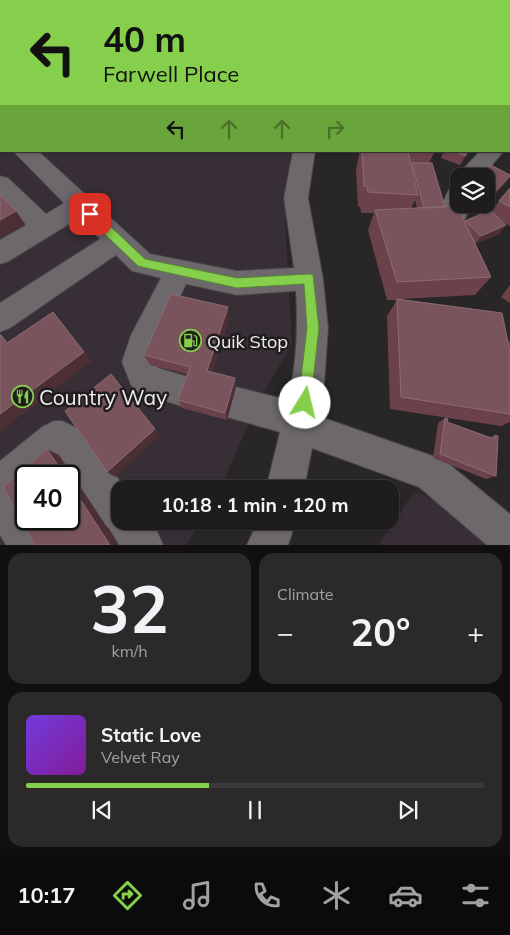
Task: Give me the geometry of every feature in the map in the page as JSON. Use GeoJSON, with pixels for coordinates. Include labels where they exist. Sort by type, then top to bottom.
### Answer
{"type":"FeatureCollection","features":[{"type":"Feature","properties":{"kind":"street"},"geometry":{"type":"LineString","coordinates":[[25,152],[142,263],[237,283],[309,279]]}},
{"type":"Feature","properties":{"kind":"street"},"geometry":{"type":"LineString","coordinates":[[287,480],[308,385],[313,328],[309,279],[296,198],[304,152]]}},
{"type":"Feature","properties":{"kind":"street"},"geometry":{"type":"LineString","coordinates":[[477,168],[492,152]]}},
{"type":"Feature","properties":{"kind":"street"},"geometry":{"type":"LineString","coordinates":[[0,184],[44,227]]}},
{"type":"Feature","properties":{"kind":"street"},"geometry":{"type":"LineString","coordinates":[[0,253],[81,205]]}},
{"type":"Feature","properties":{"kind":"street"},"geometry":{"type":"LineString","coordinates":[[0,319],[118,240]]}},
{"type":"Feature","properties":{"kind":"street"},"geometry":{"type":"LineString","coordinates":[[179,270],[142,344],[138,362],[142,374],[149,381],[187,392]]}},
{"type":"Feature","properties":{"kind":"street"},"geometry":{"type":"LineString","coordinates":[[232,403],[301,424],[431,473],[510,539]]}},
{"type":"Feature","properties":{"kind":"street"},"geometry":{"type":"LineString","coordinates":[[28,545],[4,500],[2,492],[8,478],[54,439],[62,439],[69,442],[111,508]]}},
{"type":"Feature","properties":{"kind":"street"},"geometry":{"type":"LineString","coordinates":[[130,530],[143,545]]}},
{"type":"Feature","properties":{"kind":"street"},"geometry":{"type":"LineString","coordinates":[[267,545],[275,530]]}},
{"type":"Feature","properties":{"kind":"shaded area"},"geometry":{"type":"Polygon","coordinates":[[[0,152],[291,152],[285,221],[292,344],[259,400],[224,480],[111,480],[111,530],[195,530],[186,545],[0,545],[0,152]]]}},
{"type":"Feature","properties":{"kind":"shaded area"},"geometry":{"type":"Polygon","coordinates":[[[414,492],[440,500],[489,545],[378,545],[388,530],[399,530],[399,514],[414,492]]]}},
{"type":"Feature","properties":{"kind":"building"},"geometry":{"type":"Polygon","coordinates":[[[362,152],[408,152],[418,195],[368,192],[367,186],[364,186],[362,152]]]}},
{"type":"Feature","properties":{"kind":"building"},"geometry":{"type":"Polygon","coordinates":[[[456,152],[467,152],[465,156],[456,152]]]}},
{"type":"Feature","properties":{"kind":"building"},"geometry":{"type":"Polygon","coordinates":[[[412,163],[432,163],[445,207],[424,208],[412,163]]]}},
{"type":"Feature","properties":{"kind":"building"},"geometry":{"type":"Polygon","coordinates":[[[491,165],[510,175],[495,192],[495,168],[488,168],[491,165]]]}},
{"type":"Feature","properties":{"kind":"building"},"geometry":{"type":"Polygon","coordinates":[[[510,188],[510,207],[499,201],[510,188]]]}},
{"type":"Feature","properties":{"kind":"building"},"geometry":{"type":"Polygon","coordinates":[[[0,194],[16,211],[0,220],[0,194]]]}},
{"type":"Feature","properties":{"kind":"building"},"geometry":{"type":"Polygon","coordinates":[[[450,206],[450,213],[460,213],[491,277],[397,282],[375,210],[450,206]]]}},
{"type":"Feature","properties":{"kind":"building"},"geometry":{"type":"Polygon","coordinates":[[[483,213],[493,213],[506,225],[481,236],[465,221],[483,213]]]}},
{"type":"Feature","properties":{"kind":"building","name":"Quik Stop"},"geometry":{"type":"Polygon","coordinates":[[[171,294],[228,307],[207,371],[235,378],[225,413],[178,400],[190,367],[144,355],[171,294]]]}},
{"type":"Feature","properties":{"kind":"building"},"geometry":{"type":"Polygon","coordinates":[[[397,299],[502,313],[510,352],[510,414],[401,397],[397,299]]]}},
{"type":"Feature","properties":{"kind":"building","name":"Country Way"},"geometry":{"type":"Polygon","coordinates":[[[53,312],[84,352],[0,414],[0,335],[7,343],[53,312]]]}},
{"type":"Feature","properties":{"kind":"building"},"geometry":{"type":"Polygon","coordinates":[[[111,374],[155,429],[107,472],[65,411],[111,374]]]}},
{"type":"Feature","properties":{"kind":"building"},"geometry":{"type":"Polygon","coordinates":[[[445,418],[448,419],[447,422],[494,439],[495,435],[498,436],[496,476],[440,454],[445,418]]]}},
{"type":"Feature","properties":{"kind":"building"},"geometry":{"type":"Polygon","coordinates":[[[47,449],[58,465],[28,465],[47,449]]]}},
{"type":"Feature","properties":{"kind":"building"},"geometry":{"type":"Polygon","coordinates":[[[15,477],[15,509],[3,487],[15,477]]]}},
{"type":"Feature","properties":{"kind":"building"},"geometry":{"type":"Polygon","coordinates":[[[80,499],[110,545],[35,545],[27,530],[80,530],[80,499]]]}},
{"type":"Feature","properties":{"kind":"place","name":"Quik Stop"},"geometry":{"type":"Point","coordinates":[191,341]}},
{"type":"Feature","properties":{"kind":"place","name":"Country Way"},"geometry":{"type":"Point","coordinates":[23,397]}},
{"type":"Feature","properties":{"kind":"route"},"geometry":{"type":"LineString","coordinates":[[90,214],[142,263],[237,283],[309,279],[313,328],[305,403]]}}]}
